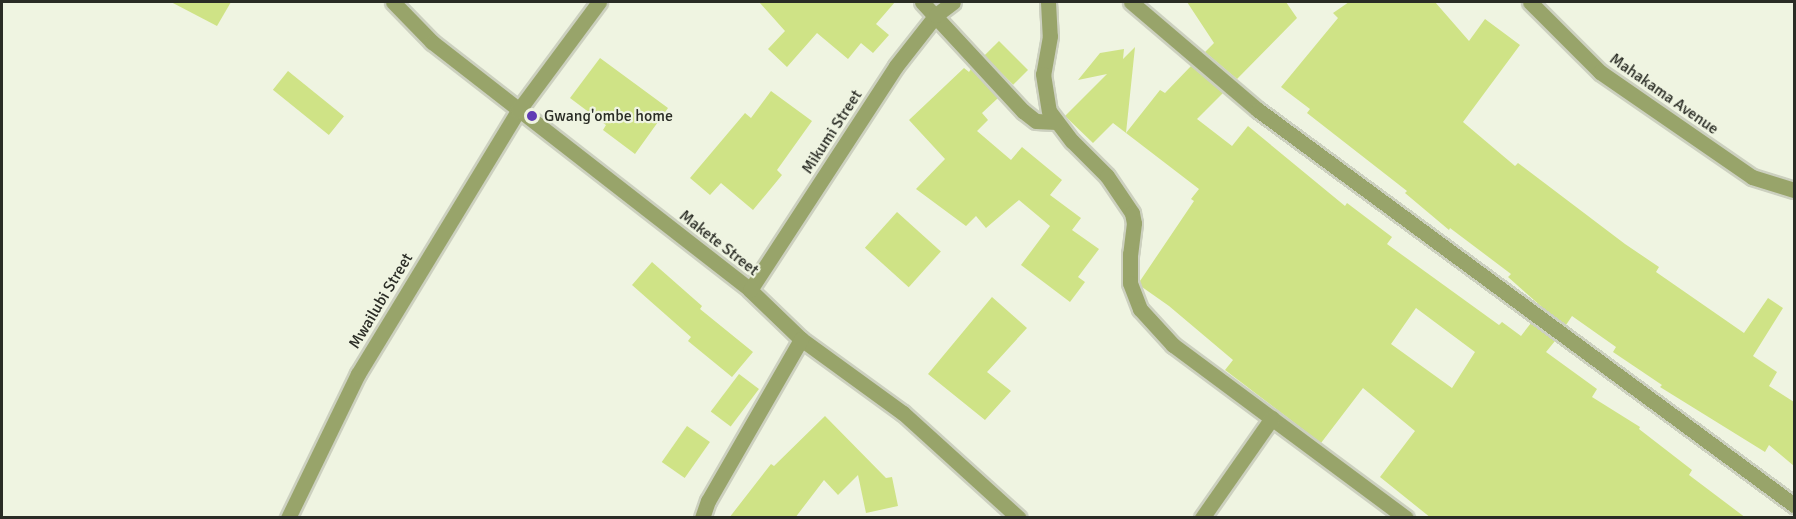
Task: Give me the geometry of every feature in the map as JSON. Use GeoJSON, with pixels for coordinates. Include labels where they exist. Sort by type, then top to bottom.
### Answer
{"type":"FeatureCollection","features":[{"type":"Feature","properties":{"kind":"street","name":"Makete Street"},"geometry":{"type":"LineString","coordinates":[[393,2],[432,42],[750,290],[801,339],[903,413],[1019,518]]}},
{"type":"Feature","properties":{"kind":"street","name":"Mwailubi Street"},"geometry":{"type":"LineString","coordinates":[[288,518],[358,374],[518,111],[599,2]]}},
{"type":"Feature","properties":{"kind":"street"},"geometry":{"type":"LineString","coordinates":[[922,2],[1023,111],[1036,121],[1057,122]]}},
{"type":"Feature","properties":{"kind":"street","name":"Mikumi Street"},"geometry":{"type":"LineString","coordinates":[[750,290],[896,66],[936,15],[953,2]]}},
{"type":"Feature","properties":{"kind":"street"},"geometry":{"type":"LineString","coordinates":[[1048,2],[1050,36],[1043,74],[1049,111],[1107,176],[1132,213],[1134,223],[1130,254],[1130,284],[1140,309],[1173,345],[1406,518]]}},
{"type":"Feature","properties":{"kind":"street"},"geometry":{"type":"LineString","coordinates":[[1131,2],[1258,110],[1794,505]]}},
{"type":"Feature","properties":{"kind":"street","name":"Mahakama Avenue"},"geometry":{"type":"LineString","coordinates":[[1530,2],[1600,72],[1752,177],[1794,190]]}},
{"type":"Feature","properties":{"kind":"street"},"geometry":{"type":"LineString","coordinates":[[702,518],[708,501],[801,339]]}},
{"type":"Feature","properties":{"kind":"street"},"geometry":{"type":"LineString","coordinates":[[1202,518],[1272,418]]}},
{"type":"Feature","properties":{"kind":"building"},"geometry":{"type":"Polygon","coordinates":[[[171,2],[231,2],[217,26],[171,2]]]}},
{"type":"Feature","properties":{"kind":"building"},"geometry":{"type":"Polygon","coordinates":[[[759,2],[895,2],[876,24],[889,35],[873,53],[861,43],[848,59],[817,33],[787,67],[768,49],[785,31],[759,2]]]}},
{"type":"Feature","properties":{"kind":"building"},"geometry":{"type":"Polygon","coordinates":[[[1187,2],[1286,2],[1297,18],[1237,79],[1205,52],[1214,43],[1187,2]]]}},
{"type":"Feature","properties":{"kind":"building"},"geometry":{"type":"Polygon","coordinates":[[[1349,2],[1435,2],[1469,41],[1485,19],[1520,45],[1463,122],[1515,166],[1518,163],[1659,267],[1656,272],[1744,333],[1768,298],[1783,308],[1753,356],[1777,372],[1769,386],[1794,402],[1794,466],[1769,445],[1765,452],[1660,387],[1662,385],[1613,352],[1616,347],[1572,316],[1566,325],[1508,277],[1511,274],[1450,228],[1449,230],[1405,193],[1407,191],[1307,113],[1310,109],[1281,87],[1338,18],[1333,13],[1349,2]]]}},
{"type":"Feature","properties":{"kind":"building"},"geometry":{"type":"Polygon","coordinates":[[[999,41],[1028,70],[1013,85],[984,56],[999,41]]]}},
{"type":"Feature","properties":{"kind":"building"},"geometry":{"type":"Polygon","coordinates":[[[1135,47],[1126,133],[1113,123],[1093,143],[1065,116],[1107,74],[1078,80],[1100,53],[1124,49],[1123,59],[1135,47]]]}},
{"type":"Feature","properties":{"kind":"building"},"geometry":{"type":"Polygon","coordinates":[[[600,58],[668,108],[635,154],[603,130],[606,125],[570,98],[600,58]]]}},
{"type":"Feature","properties":{"kind":"building"},"geometry":{"type":"Polygon","coordinates":[[[1191,66],[1223,93],[1197,119],[1232,146],[1248,126],[1345,206],[1347,203],[1392,237],[1387,244],[1499,325],[1502,322],[1521,336],[1531,323],[1555,341],[1546,352],[1597,389],[1592,397],[1640,427],[1639,429],[1692,470],[1689,475],[1746,518],[1431,518],[1380,477],[1415,431],[1363,388],[1321,443],[1225,370],[1233,360],[1169,306],[1142,287],[1140,281],[1194,201],[1191,199],[1199,189],[1126,133],[1160,90],[1165,93],[1191,66]],[[1416,308],[1391,344],[1452,388],[1475,352],[1416,308]]]}},
{"type":"Feature","properties":{"kind":"building"},"geometry":{"type":"Polygon","coordinates":[[[964,68],[969,72],[971,69],[998,98],[982,113],[988,120],[977,131],[1011,160],[1022,147],[1062,180],[1050,195],[1081,218],[1072,230],[1099,249],[1078,277],[1085,282],[1070,302],[1021,265],[1050,226],[1019,200],[986,228],[976,216],[966,226],[916,189],[945,159],[909,120],[964,68]]]}},
{"type":"Feature","properties":{"kind":"building"},"geometry":{"type":"Polygon","coordinates":[[[288,71],[344,116],[329,135],[273,90],[288,71]]]}},
{"type":"Feature","properties":{"kind":"building"},"geometry":{"type":"Polygon","coordinates":[[[771,91],[812,121],[777,170],[782,175],[753,210],[721,183],[710,195],[690,178],[745,113],[751,118],[771,91]]]}},
{"type":"Feature","properties":{"kind":"building"},"geometry":{"type":"Polygon","coordinates":[[[897,212],[941,251],[909,287],[865,248],[897,212]]]}},
{"type":"Feature","properties":{"kind":"building"},"geometry":{"type":"Polygon","coordinates":[[[652,262],[702,306],[700,309],[753,352],[732,377],[688,341],[691,337],[632,285],[652,262]]]}},
{"type":"Feature","properties":{"kind":"building"},"geometry":{"type":"Polygon","coordinates":[[[992,297],[1027,328],[987,372],[1011,391],[985,420],[928,374],[992,297]]]}},
{"type":"Feature","properties":{"kind":"building"},"geometry":{"type":"Polygon","coordinates":[[[739,374],[759,389],[731,427],[711,412],[739,374]]]}},
{"type":"Feature","properties":{"kind":"building"},"geometry":{"type":"Polygon","coordinates":[[[825,416],[886,478],[892,477],[898,506],[866,513],[858,475],[838,495],[824,480],[795,518],[729,518],[771,464],[774,466],[825,416]]]}},
{"type":"Feature","properties":{"kind":"building"},"geometry":{"type":"Polygon","coordinates":[[[687,426],[710,442],[685,478],[662,462],[687,426]]]}},
{"type":"Feature","properties":{"kind":"place","name":"Gwang'ombe home"},"geometry":{"type":"Point","coordinates":[532,116]}}]}
